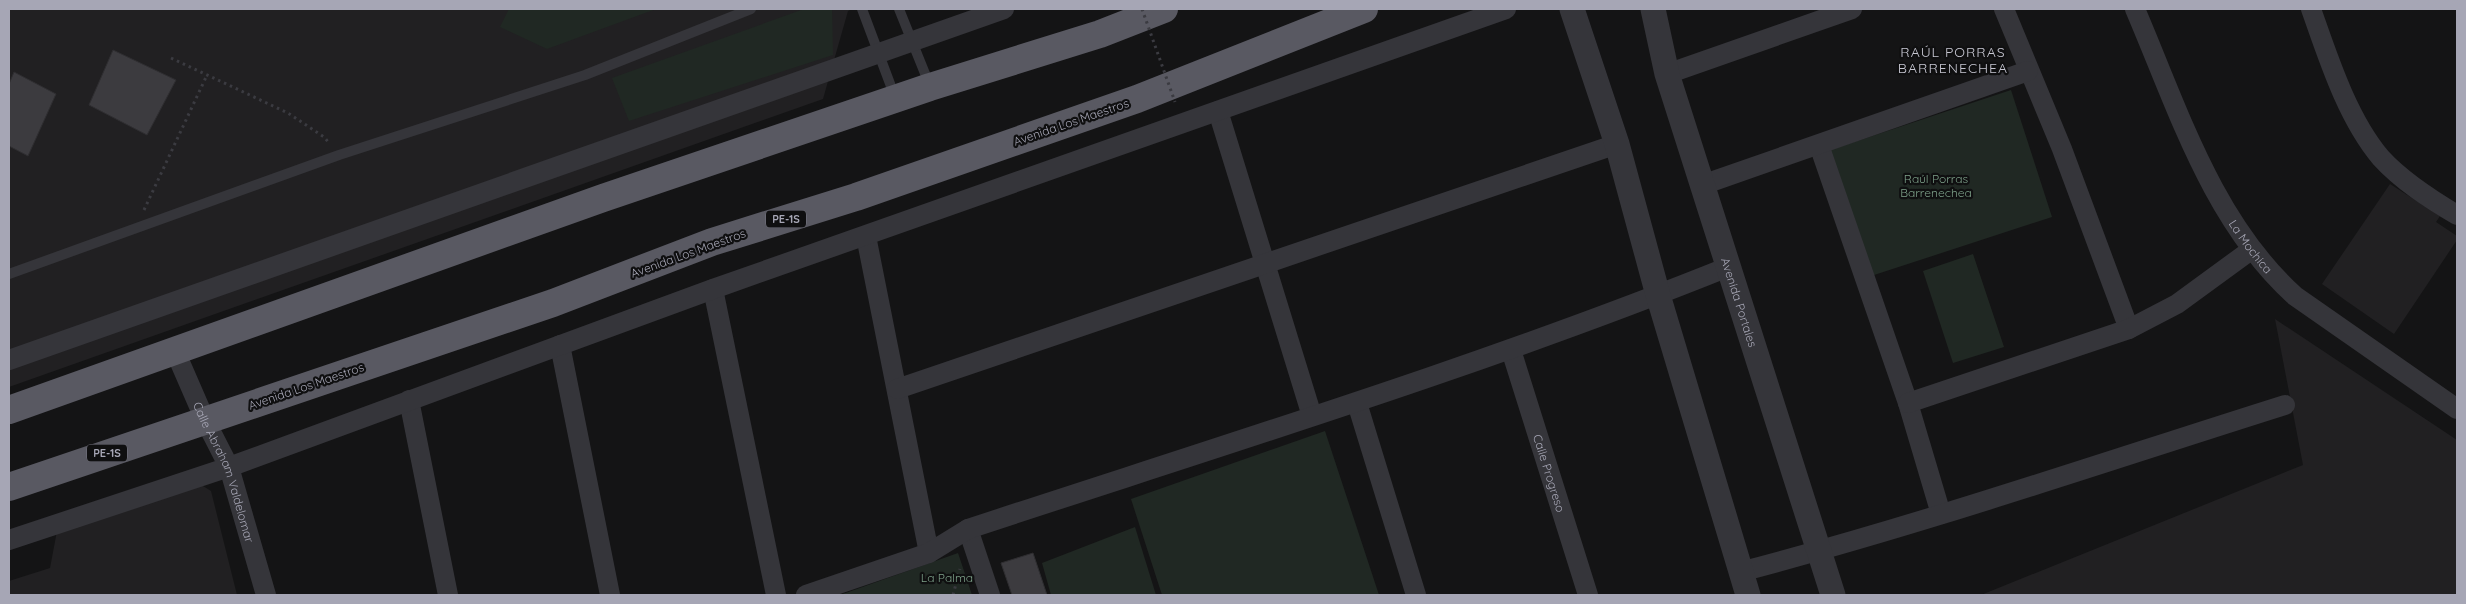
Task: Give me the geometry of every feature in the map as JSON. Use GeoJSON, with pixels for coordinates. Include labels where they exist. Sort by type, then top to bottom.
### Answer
{"type":"FeatureCollection","features":[{"type":"Feature","properties":{"kind":"highway"},"geometry":{"type":"LineString","coordinates":[[9,410],[594,201],[930,86],[1100,34],[1164,9]]}},
{"type":"Feature","properties":{"kind":"highway","name":"Avenida Los Maestros"},"geometry":{"type":"LineString","coordinates":[[9,487],[553,303],[712,242],[856,196],[1137,99],[1364,9]]}},
{"type":"Feature","properties":{"kind":"street"},"geometry":{"type":"LineString","coordinates":[[9,360],[1004,9]]}},
{"type":"Feature","properties":{"kind":"street"},"geometry":{"type":"LineString","coordinates":[[9,540],[230,466],[560,344],[1506,9]]}},
{"type":"Feature","properties":{"kind":"street"},"geometry":{"type":"LineString","coordinates":[[1572,9],[1617,144],[1658,295],[1748,595]]}},
{"type":"Feature","properties":{"kind":"street","name":"Avenida Portales"},"geometry":{"type":"LineString","coordinates":[[1653,9],[1667,74],[1833,595]]}},
{"type":"Feature","properties":{"kind":"street"},"geometry":{"type":"LineString","coordinates":[[1667,74],[1852,9]]}},
{"type":"Feature","properties":{"kind":"street"},"geometry":{"type":"LineString","coordinates":[[2004,9],[2028,71],[2062,149],[2129,329]]}},
{"type":"Feature","properties":{"kind":"street","name":"La Mochica"},"geometry":{"type":"LineString","coordinates":[[2135,9],[2202,166],[2219,199],[2252,250],[2277,280],[2295,296],[2457,409]]}},
{"type":"Feature","properties":{"kind":"street"},"geometry":{"type":"LineString","coordinates":[[2311,9],[2348,105],[2369,142],[2395,172],[2438,204],[2457,215]]}},
{"type":"Feature","properties":{"kind":"street"},"geometry":{"type":"LineString","coordinates":[[1702,186],[2028,71]]}},
{"type":"Feature","properties":{"kind":"street"},"geometry":{"type":"LineString","coordinates":[[1218,111],[1312,416]]}},
{"type":"Feature","properties":{"kind":"street"},"geometry":{"type":"LineString","coordinates":[[898,389],[1617,144]]}},
{"type":"Feature","properties":{"kind":"street"},"geometry":{"type":"LineString","coordinates":[[1819,145],[1908,403],[1941,514]]}},
{"type":"Feature","properties":{"kind":"street"},"geometry":{"type":"LineString","coordinates":[[866,236],[898,389],[929,553]]}},
{"type":"Feature","properties":{"kind":"street"},"geometry":{"type":"LineString","coordinates":[[1908,403],[2129,329],[2177,304],[2252,250]]}},
{"type":"Feature","properties":{"kind":"street"},"geometry":{"type":"LineString","coordinates":[[806,595],[929,553],[968,529],[1357,403],[1511,350],[1728,267]]}},
{"type":"Feature","properties":{"kind":"street"},"geometry":{"type":"LineString","coordinates":[[713,290],[776,595]]}},
{"type":"Feature","properties":{"kind":"street"},"geometry":{"type":"LineString","coordinates":[[560,344],[610,595]]}},
{"type":"Feature","properties":{"kind":"street","name":"Calle Progreso"},"geometry":{"type":"LineString","coordinates":[[1511,350],[1588,595]]}},
{"type":"Feature","properties":{"kind":"street","name":"Calle Abraham Valdelomar"},"geometry":{"type":"LineString","coordinates":[[175,352],[205,420],[230,466],[266,595]]}},
{"type":"Feature","properties":{"kind":"street"},"geometry":{"type":"LineString","coordinates":[[409,400],[448,595]]}},
{"type":"Feature","properties":{"kind":"street"},"geometry":{"type":"LineString","coordinates":[[1357,403],[1416,595]]}},
{"type":"Feature","properties":{"kind":"street"},"geometry":{"type":"LineString","coordinates":[[1740,572],[1819,551],[1941,514],[2285,404]]}},
{"type":"Feature","properties":{"kind":"street"},"geometry":{"type":"LineString","coordinates":[[968,529],[990,595]]}},
{"type":"Feature","properties":{"kind":"lane"},"geometry":{"type":"LineString","coordinates":[[9,274],[339,154],[585,75],[751,9]]}},
{"type":"Feature","properties":{"kind":"lane"},"geometry":{"type":"LineString","coordinates":[[862,9],[895,98]]}},
{"type":"Feature","properties":{"kind":"lane"},"geometry":{"type":"LineString","coordinates":[[899,9],[930,86]]}},
{"type":"Feature","properties":{"kind":"path"},"geometry":{"type":"LineString","coordinates":[[1142,9],[1175,102]]}},
{"type":"Feature","properties":{"kind":"path"},"geometry":{"type":"LineString","coordinates":[[171,58],[288,113],[324,137],[339,154]]}},
{"type":"Feature","properties":{"kind":"path"},"geometry":{"type":"LineString","coordinates":[[136,228],[207,75]]}},
{"type":"Feature","properties":{"kind":"path"},"geometry":{"type":"LineString","coordinates":[[953,595],[961,564]]}},
{"type":"Feature","properties":{"kind":"shaded area"},"geometry":{"type":"Polygon","coordinates":[[[9,9],[852,9],[848,11],[823,99],[9,387],[9,9]]]}},
{"type":"Feature","properties":{"kind":"shaded area"},"geometry":{"type":"Polygon","coordinates":[[[2390,184],[2440,216],[2436,222],[2457,236],[2457,240],[2394,334],[2322,284],[2390,184]]]}},
{"type":"Feature","properties":{"kind":"shaded area"},"geometry":{"type":"Polygon","coordinates":[[[2275,319],[2457,440],[2457,595],[1981,595],[2303,465],[2275,319]]]}},
{"type":"Feature","properties":{"kind":"shaded area"},"geometry":{"type":"Polygon","coordinates":[[[195,481],[211,491],[237,595],[9,595],[9,581],[50,568],[57,531],[195,481]]]}},
{"type":"Feature","properties":{"kind":"green space"},"geometry":{"type":"Polygon","coordinates":[[[509,9],[656,9],[547,49],[500,27],[509,9]]]}},
{"type":"Feature","properties":{"kind":"green space"},"geometry":{"type":"Polygon","coordinates":[[[804,9],[832,9],[833,55],[629,121],[612,78],[804,9]]]}},
{"type":"Feature","properties":{"kind":"green space","name":"Raúl Porras Barrenechea"},"geometry":{"type":"Polygon","coordinates":[[[2011,90],[2052,217],[1871,276],[1830,150],[2011,90]]]}},
{"type":"Feature","properties":{"kind":"green space"},"geometry":{"type":"Polygon","coordinates":[[[1973,254],[2004,347],[1953,363],[1923,271],[1973,254]]]}},
{"type":"Feature","properties":{"kind":"green space"},"geometry":{"type":"Polygon","coordinates":[[[1325,431],[1379,595],[1162,595],[1131,499],[1325,431]]]}},
{"type":"Feature","properties":{"kind":"green space"},"geometry":{"type":"Polygon","coordinates":[[[1135,527],[1156,595],[1051,595],[1042,563],[1135,527]]]}},
{"type":"Feature","properties":{"kind":"green space","name":"La Palma"},"geometry":{"type":"Polygon","coordinates":[[[958,553],[972,595],[840,595],[958,553]]]}},
{"type":"Feature","properties":{"kind":"building"},"geometry":{"type":"Polygon","coordinates":[[[113,50],[176,80],[147,135],[89,105],[113,50]]]}},
{"type":"Feature","properties":{"kind":"building"},"geometry":{"type":"Polygon","coordinates":[[[14,72],[56,94],[28,156],[9,146],[9,84],[14,72]]]}},
{"type":"Feature","properties":{"kind":"building"},"geometry":{"type":"Polygon","coordinates":[[[1033,553],[1047,595],[1012,595],[1001,563],[1033,553]]]}},
{"type":"Feature","properties":{"kind":"district","name":"RAÚL PORRAS BARRENECHEA"},"geometry":{"type":"Point","coordinates":[1953,60]}}]}
